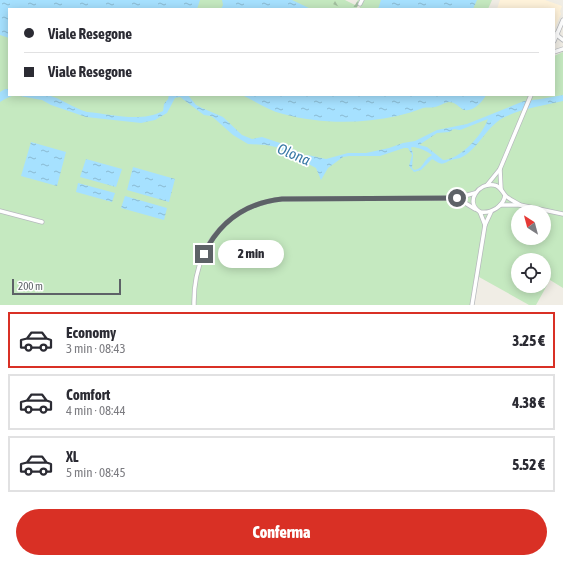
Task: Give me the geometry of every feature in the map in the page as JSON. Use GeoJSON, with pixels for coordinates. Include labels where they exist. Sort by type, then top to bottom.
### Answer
{"type":"FeatureCollection","features":[{"type":"Feature","properties":{"kind":"street"},"geometry":{"type":"LineString","coordinates":[[360,4],[362,0]]}},
{"type":"Feature","properties":{"kind":"street"},"geometry":{"type":"LineString","coordinates":[[555,39],[563,20]]}},
{"type":"Feature","properties":{"kind":"street"},"geometry":{"type":"LineString","coordinates":[[557,33],[563,33]]}},
{"type":"Feature","properties":{"kind":"street"},"geometry":{"type":"LineString","coordinates":[[557,33],[562,39]]}},
{"type":"Feature","properties":{"kind":"street"},"geometry":{"type":"LineString","coordinates":[[194,305],[194,286],[199,264],[209,244],[222,227],[236,214],[254,205],[282,199],[457,198],[476,193],[487,185],[500,169],[531,97]]}},
{"type":"Feature","properties":{"kind":"street"},"geometry":{"type":"LineString","coordinates":[[500,169],[501,189]]}},
{"type":"Feature","properties":{"kind":"street"},"geometry":{"type":"LineString","coordinates":[[487,185],[494,185],[501,189],[505,195],[520,205]]}},
{"type":"Feature","properties":{"kind":"street"},"geometry":{"type":"LineString","coordinates":[[475,209],[472,202],[476,193]]}},
{"type":"Feature","properties":{"kind":"street"},"geometry":{"type":"LineString","coordinates":[[472,305],[485,225],[491,212],[500,205],[504,200],[505,195]]}},
{"type":"Feature","properties":{"kind":"street"},"geometry":{"type":"LineString","coordinates":[[457,198],[480,212],[491,212]]}},
{"type":"Feature","properties":{"kind":"street"},"geometry":{"type":"LineString","coordinates":[[500,205],[511,205]]}},
{"type":"Feature","properties":{"kind":"street"},"geometry":{"type":"LineString","coordinates":[[0,211],[42,222]]}},
{"type":"Feature","properties":{"kind":"street"},"geometry":{"type":"LineString","coordinates":[[551,211],[563,214]]}},
{"type":"Feature","properties":{"kind":"street"},"geometry":{"type":"LineString","coordinates":[[480,212],[485,225]]}},
{"type":"Feature","properties":{"kind":"shaded area"},"geometry":{"type":"Polygon","coordinates":[[[500,0],[545,0],[562,6],[560,11],[561,14],[555,28],[555,8],[497,8],[500,0]]]}},
{"type":"Feature","properties":{"kind":"green space"},"geometry":{"type":"Polygon","coordinates":[[[0,0],[324,0],[342,8],[8,8],[8,96],[555,96],[555,56],[563,52],[563,288],[551,281],[551,253],[511,253],[511,293],[543,293],[536,305],[529,305],[475,276],[470,305],[0,305],[0,0]]]}},
{"type":"Feature","properties":{"kind":"green space"},"geometry":{"type":"Polygon","coordinates":[[[320,0],[345,0],[355,5],[358,0],[361,0],[357,8],[340,8],[320,0]]]}},
{"type":"Feature","properties":{"kind":"green space"},"geometry":{"type":"Polygon","coordinates":[[[364,0],[492,0],[488,8],[360,8],[364,0]]]}},
{"type":"Feature","properties":{"kind":"water"},"geometry":{"type":"Polygon","coordinates":[[[0,0],[200,0],[197,8],[8,8],[8,38],[0,35],[0,0]]]}},
{"type":"Feature","properties":{"kind":"water"},"geometry":{"type":"Polygon","coordinates":[[[222,0],[292,0],[309,8],[222,8],[223,5],[222,0]]]}},
{"type":"Feature","properties":{"kind":"water"},"geometry":{"type":"Polygon","coordinates":[[[381,0],[477,0],[473,8],[378,8],[381,0]]]}},
{"type":"Feature","properties":{"kind":"water"},"geometry":{"type":"Polygon","coordinates":[[[8,89],[8,96],[12,96],[0,102],[0,92],[8,89]]]}},
{"type":"Feature","properties":{"kind":"water","name":"Olona"},"geometry":{"type":"Polygon","coordinates":[[[563,95],[563,101],[525,110],[503,118],[492,127],[472,150],[460,158],[442,164],[432,159],[421,170],[414,172],[409,166],[412,155],[408,148],[380,156],[349,156],[343,157],[328,168],[321,180],[316,168],[276,147],[248,144],[233,135],[211,116],[204,115],[180,97],[175,98],[167,113],[155,120],[141,123],[86,117],[51,105],[42,100],[20,96],[50,96],[87,112],[135,117],[154,115],[163,111],[164,104],[169,96],[189,96],[196,105],[223,117],[242,135],[252,139],[262,137],[286,145],[305,156],[308,155],[326,159],[348,153],[366,153],[415,141],[437,130],[467,124],[524,101],[563,95]],[[488,119],[460,130],[454,129],[449,132],[437,133],[419,145],[427,147],[443,160],[450,159],[470,145],[488,119]],[[411,148],[413,154],[412,168],[414,170],[420,167],[427,158],[432,155],[417,148],[411,148]]]}},
{"type":"Feature","properties":{"kind":"water"},"geometry":{"type":"Polygon","coordinates":[[[244,96],[485,96],[479,104],[473,109],[469,110],[462,109],[455,103],[449,102],[435,107],[423,108],[383,119],[354,122],[311,120],[283,114],[267,108],[244,96]]]}},
{"type":"Feature","properties":{"kind":"water"},"geometry":{"type":"Polygon","coordinates":[[[31,142],[66,152],[57,186],[21,176],[31,142]]]}},
{"type":"Feature","properties":{"kind":"water"},"geometry":{"type":"Polygon","coordinates":[[[86,159],[122,169],[116,187],[80,177],[86,159]]]}},
{"type":"Feature","properties":{"kind":"water"},"geometry":{"type":"Polygon","coordinates":[[[133,167],[175,179],[169,202],[127,190],[133,167]]]}},
{"type":"Feature","properties":{"kind":"water"},"geometry":{"type":"Polygon","coordinates":[[[78,183],[115,193],[112,202],[76,192],[78,183]]]}},
{"type":"Feature","properties":{"kind":"water"},"geometry":{"type":"Polygon","coordinates":[[[125,196],[167,208],[164,220],[121,208],[125,196]]]}},
{"type":"Feature","properties":{"kind":"route"},"geometry":{"type":"LineString","coordinates":[[204,254],[215,235],[236,214],[254,205],[272,200],[457,198]]}}]}
